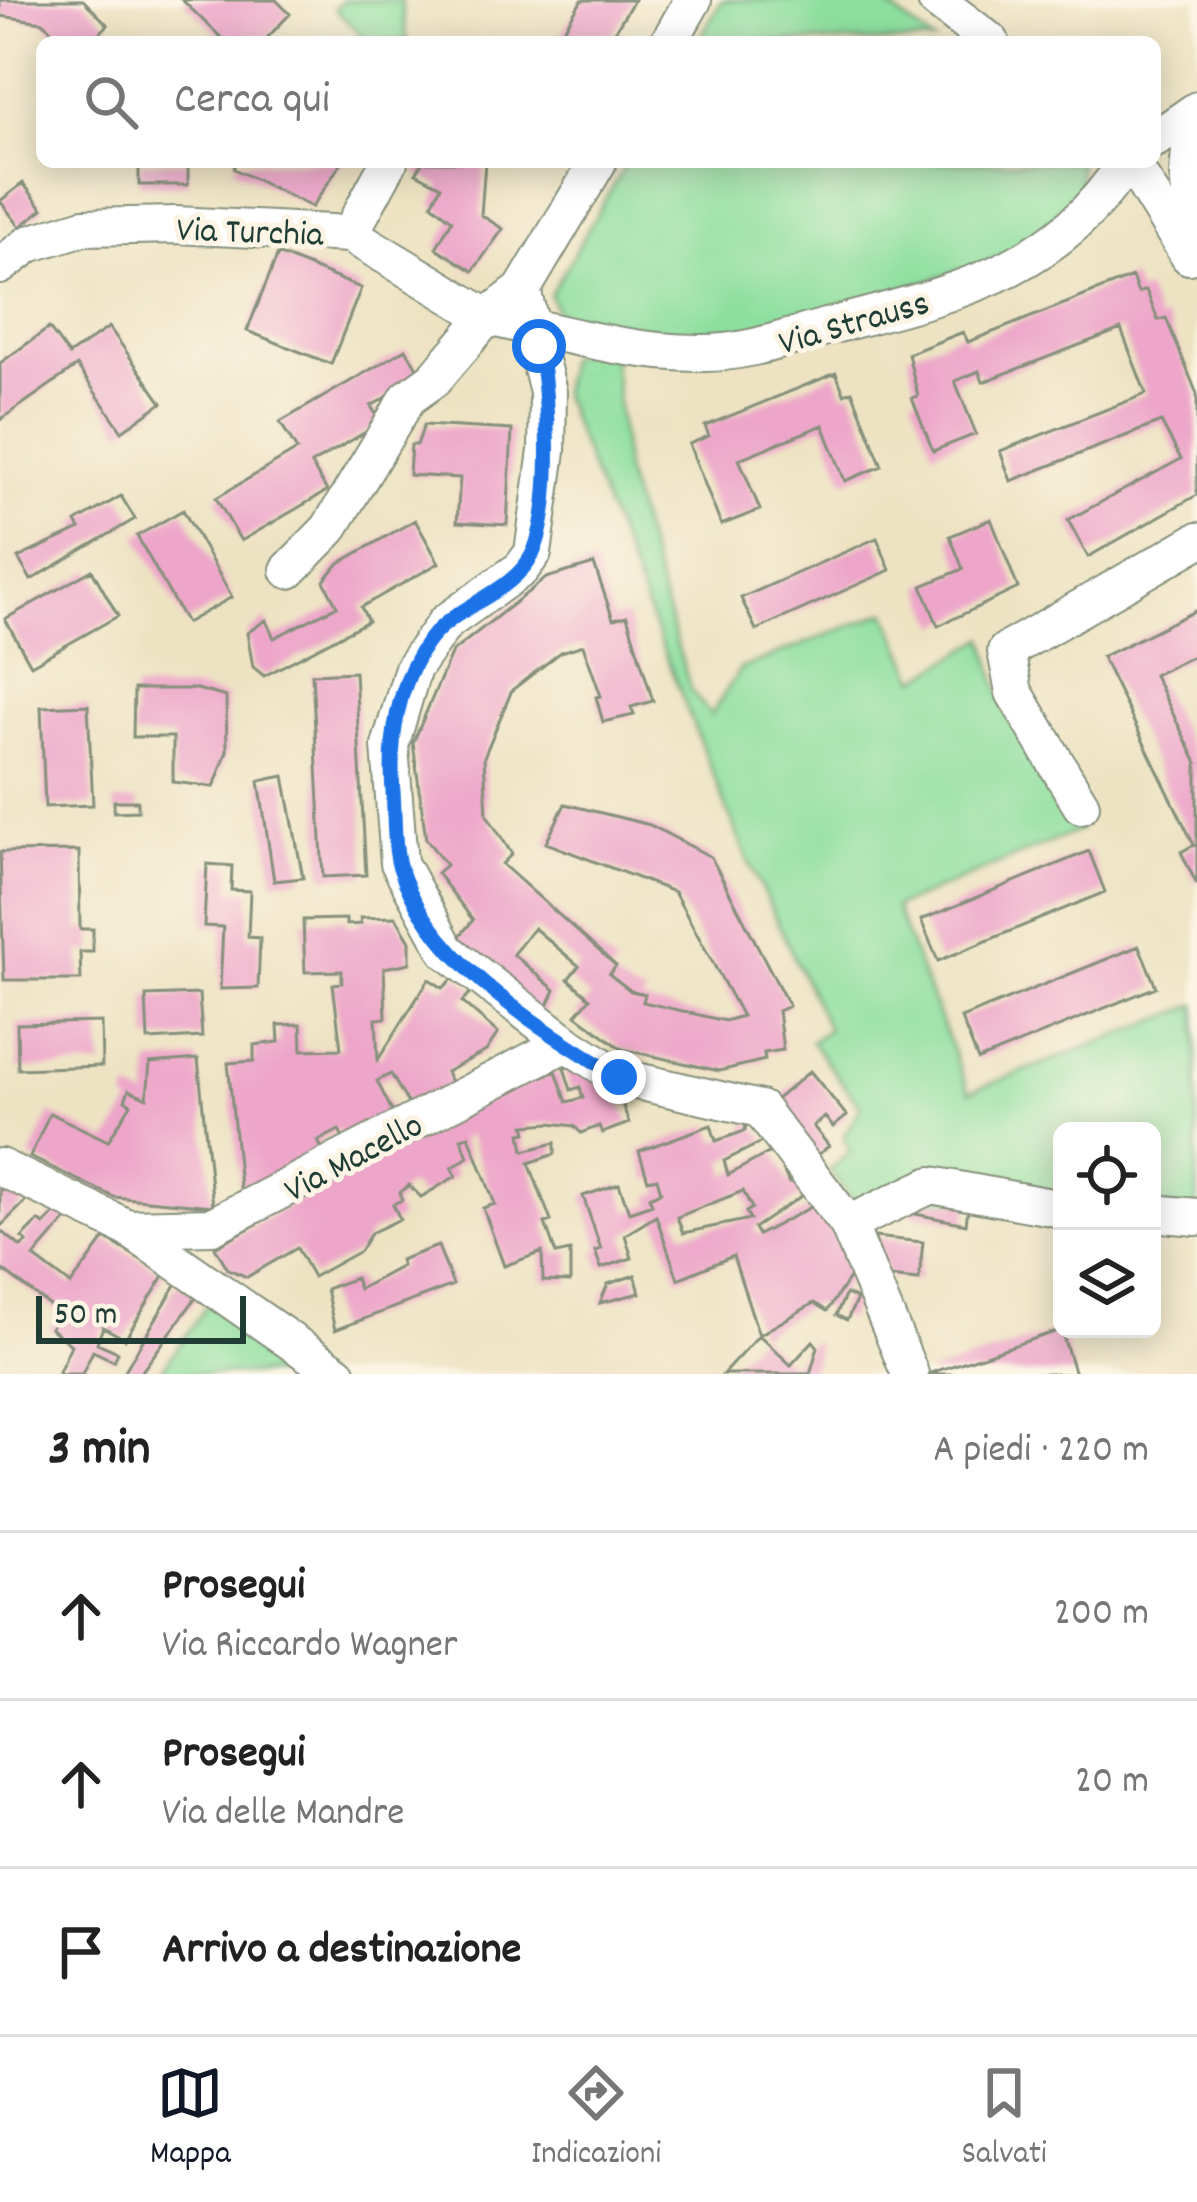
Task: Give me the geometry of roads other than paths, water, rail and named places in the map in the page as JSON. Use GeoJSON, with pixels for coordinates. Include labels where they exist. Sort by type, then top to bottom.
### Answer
{"type":"FeatureCollection","features":[{"type":"Feature","properties":{"kind":"street"},"geometry":{"type":"LineString","coordinates":[[672,36],[693,0]]}},
{"type":"Feature","properties":{"kind":"street"},"geometry":{"type":"LineString","coordinates":[[936,0],[983,36]]}},
{"type":"Feature","properties":{"kind":"street"},"geometry":{"type":"LineString","coordinates":[[1161,115],[1196,110]]}},
{"type":"Feature","properties":{"kind":"street"},"geometry":{"type":"LineString","coordinates":[[1161,135],[1196,110]]}},
{"type":"Feature","properties":{"kind":"street"},"geometry":{"type":"LineString","coordinates":[[1196,110],[1188,174],[1197,254]]}},
{"type":"Feature","properties":{"kind":"street"},"geometry":{"type":"LineString","coordinates":[[350,234],[385,168]]}},
{"type":"Feature","properties":{"kind":"street"},"geometry":{"type":"LineString","coordinates":[[290,570],[329,529],[408,398],[434,379],[487,317],[522,290],[594,168]]}},
{"type":"Feature","properties":{"kind":"street","name":"Via Strauss"},"geometry":{"type":"LineString","coordinates":[[487,317],[699,354],[740,352],[955,292],[1023,263],[1097,207],[1125,168]]}},
{"type":"Feature","properties":{"kind":"street"},"geometry":{"type":"LineString","coordinates":[[1133,168],[1197,272]]}},
{"type":"Feature","properties":{"kind":"street","name":"Via Turchia"},"geometry":{"type":"LineString","coordinates":[[0,266],[29,244],[84,227],[176,225],[350,234],[487,317]]}},
{"type":"Feature","properties":{"kind":"street"},"geometry":{"type":"LineString","coordinates":[[522,290],[548,392],[547,451],[533,553],[521,569],[428,640],[413,668],[390,746],[399,863],[447,951],[566,1043],[619,1077],[760,1109],[848,1224],[910,1374]]}},
{"type":"Feature","properties":{"kind":"street"},"geometry":{"type":"LineString","coordinates":[[1082,805],[1014,692],[1006,651],[1197,541]]}},
{"type":"Feature","properties":{"kind":"street","name":"Via Macello"},"geometry":{"type":"LineString","coordinates":[[128,1228],[212,1226],[566,1043]]}},
{"type":"Feature","properties":{"kind":"street"},"geometry":{"type":"LineString","coordinates":[[0,1167],[128,1228],[338,1374]]}},
{"type":"Feature","properties":{"kind":"street"},"geometry":{"type":"LineString","coordinates":[[848,1224],[931,1185],[1053,1207]]}},
{"type":"Feature","properties":{"kind":"street"},"geometry":{"type":"LineString","coordinates":[[1161,1214],[1197,1216]]}}]}
